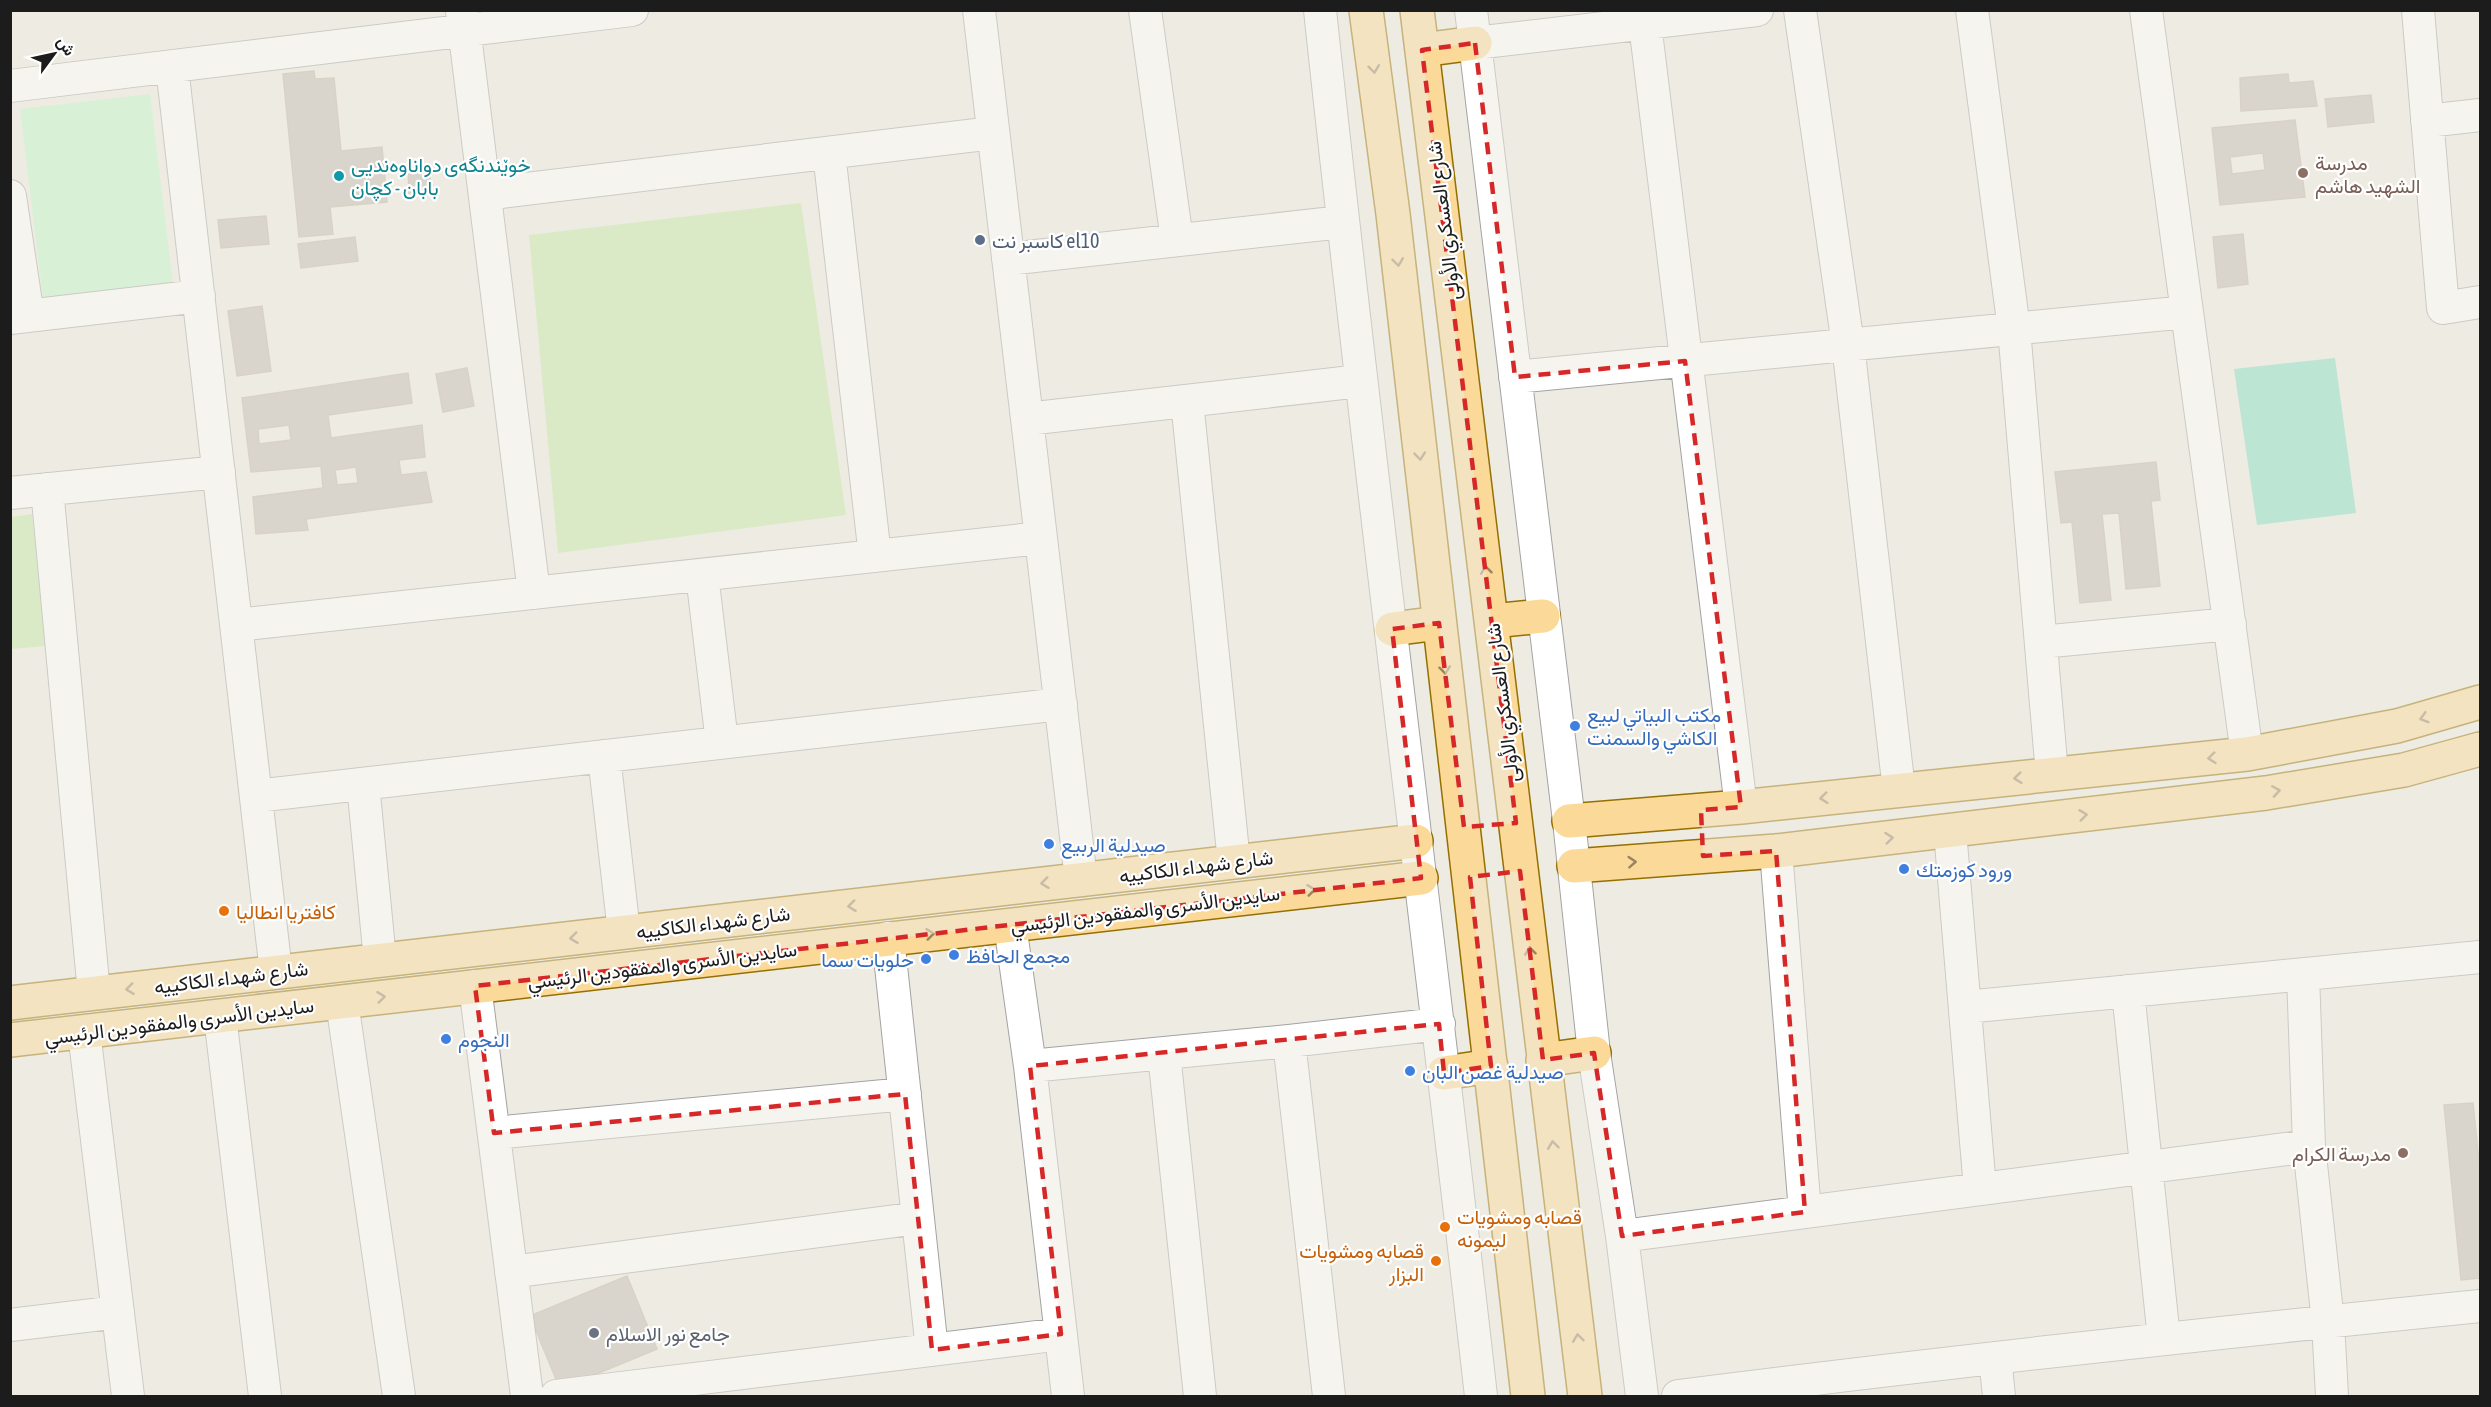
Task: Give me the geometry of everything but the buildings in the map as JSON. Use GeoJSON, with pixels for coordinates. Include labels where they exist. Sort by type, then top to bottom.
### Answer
{"type":"FeatureCollection","features":[{"type":"Feature","properties":{"kind":"main road"},"geometry":{"type":"LineString","coordinates":[[1366,10],[1393,214],[1528,1396]]}},
{"type":"Feature","properties":{"kind":"main road","name":"شارع العسكري الأولى"},"geometry":{"type":"LineString","coordinates":[[1417,10],[1543,1060],[1586,1396]]}},
{"type":"Feature","properties":{"kind":"main road"},"geometry":{"type":"LineString","coordinates":[[1422,50],[1475,43]]}},
{"type":"Feature","properties":{"kind":"main road"},"geometry":{"type":"LineString","coordinates":[[1492,621],[1543,616]]}},
{"type":"Feature","properties":{"kind":"main road"},"geometry":{"type":"LineString","coordinates":[[1392,628],[1439,623]]}},
{"type":"Feature","properties":{"kind":"main road"},"geometry":{"type":"LineString","coordinates":[[1569,821],[1741,807],[2247,754],[2397,726],[2481,702]]}},
{"type":"Feature","properties":{"kind":"main road"},"geometry":{"type":"LineString","coordinates":[[1574,866],[1776,851],[2266,793],[2404,770],[2481,749]]}},
{"type":"Feature","properties":{"kind":"main road"},"geometry":{"type":"LineString","coordinates":[[1701,810],[1703,856]]}},
{"type":"Feature","properties":{"kind":"main road"},"geometry":{"type":"LineString","coordinates":[[1464,827],[1516,823]]}},
{"type":"Feature","properties":{"kind":"main road","name":"شارع شهداء الكاكييه"},"geometry":{"type":"LineString","coordinates":[[13,1003],[1416,841]]}},
{"type":"Feature","properties":{"kind":"main road"},"geometry":{"type":"LineString","coordinates":[[1470,877],[1520,871]]}},
{"type":"Feature","properties":{"kind":"main road","name":"سايدين الأسرى والمفقودين الرئيسي"},"geometry":{"type":"LineString","coordinates":[[16,1040],[1421,878]]}},
{"type":"Feature","properties":{"kind":"main road"},"geometry":{"type":"LineString","coordinates":[[13,1003],[16,1040]]}},
{"type":"Feature","properties":{"kind":"main road"},"geometry":{"type":"LineString","coordinates":[[1543,1060],[1594,1053]]}},
{"type":"Feature","properties":{"kind":"main road"},"geometry":{"type":"LineString","coordinates":[[1444,1073],[1491,1066]]}},
{"type":"Feature","properties":{"kind":"street"},"geometry":{"type":"LineString","coordinates":[[10,86],[172,67],[464,21],[632,10]]}},
{"type":"Feature","properties":{"kind":"street"},"geometry":{"type":"LineString","coordinates":[[979,10],[1081,879]]}},
{"type":"Feature","properties":{"kind":"street"},"geometry":{"type":"LineString","coordinates":[[1145,10],[1177,240]]}},
{"type":"Feature","properties":{"kind":"street"},"geometry":{"type":"LineString","coordinates":[[1320,10],[1360,381],[1392,628],[1481,1396]]}},
{"type":"Feature","properties":{"kind":"street"},"geometry":{"type":"LineString","coordinates":[[1471,10],[1569,821],[1594,1053],[1622,1236],[1642,1396]]}},
{"type":"Feature","properties":{"kind":"street"},"geometry":{"type":"LineString","coordinates":[[1475,43],[1645,24],[1711,13],[1757,10]]}},
{"type":"Feature","properties":{"kind":"street"},"geometry":{"type":"LineString","coordinates":[[1800,10],[1848,345],[1899,790]]}},
{"type":"Feature","properties":{"kind":"street"},"geometry":{"type":"LineString","coordinates":[[1972,10],[2014,329],[2052,774]]}},
{"type":"Feature","properties":{"kind":"street"},"geometry":{"type":"LineString","coordinates":[[2146,10],[2247,754]]}},
{"type":"Feature","properties":{"kind":"street"},"geometry":{"type":"LineString","coordinates":[[2418,10],[2443,308],[2481,302]]}},
{"type":"Feature","properties":{"kind":"street"},"geometry":{"type":"LineString","coordinates":[[464,21],[534,593]]}},
{"type":"Feature","properties":{"kind":"street"},"geometry":{"type":"LineString","coordinates":[[1645,24],[1684,361],[1741,807]]}},
{"type":"Feature","properties":{"kind":"street"},"geometry":{"type":"LineString","coordinates":[[172,67],[276,972]]}},
{"type":"Feature","properties":{"kind":"street"},"geometry":{"type":"LineString","coordinates":[[2427,121],[2481,115]]}},
{"type":"Feature","properties":{"kind":"street"},"geometry":{"type":"LineString","coordinates":[[485,194],[993,133]]}},
{"type":"Feature","properties":{"kind":"street"},"geometry":{"type":"LineString","coordinates":[[829,153],[875,556]]}},
{"type":"Feature","properties":{"kind":"street"},"geometry":{"type":"LineString","coordinates":[[10,196],[19,317],[199,296]]}},
{"type":"Feature","properties":{"kind":"street"},"geometry":{"type":"LineString","coordinates":[[1008,259],[1342,222]]}},
{"type":"Feature","properties":{"kind":"street"},"geometry":{"type":"LineString","coordinates":[[1515,378],[2187,312]]}},
{"type":"Feature","properties":{"kind":"street"},"geometry":{"type":"LineString","coordinates":[[1027,419],[1360,381]]}},
{"type":"Feature","properties":{"kind":"street"},"geometry":{"type":"LineString","coordinates":[[1187,401],[1234,861]]}},
{"type":"Feature","properties":{"kind":"street"},"geometry":{"type":"LineString","coordinates":[[10,493],[219,472]]}},
{"type":"Feature","properties":{"kind":"street"},"geometry":{"type":"LineString","coordinates":[[47,489],[94,993]]}},
{"type":"Feature","properties":{"kind":"street"},"geometry":{"type":"LineString","coordinates":[[237,625],[1041,538]]}},
{"type":"Feature","properties":{"kind":"street"},"geometry":{"type":"LineString","coordinates":[[702,575],[722,742]]}},
{"type":"Feature","properties":{"kind":"street"},"geometry":{"type":"LineString","coordinates":[[2041,642],[2230,624]]}},
{"type":"Feature","properties":{"kind":"street"},"geometry":{"type":"LineString","coordinates":[[256,796],[1060,704]]}},
{"type":"Feature","properties":{"kind":"street"},"geometry":{"type":"LineString","coordinates":[[604,756],[624,932]]}},
{"type":"Feature","properties":{"kind":"street"},"geometry":{"type":"LineString","coordinates":[[363,784],[380,960]]}},
{"type":"Feature","properties":{"kind":"street"},"geometry":{"type":"LineString","coordinates":[[1950,831],[1980,1189]]}},
{"type":"Feature","properties":{"kind":"street"},"geometry":{"type":"LineString","coordinates":[[1776,851],[1805,1212]]}},
{"type":"Feature","properties":{"kind":"street"},"geometry":{"type":"LineString","coordinates":[[1010,925],[1030,1066],[1068,1396]]}},
{"type":"Feature","properties":{"kind":"street"},"geometry":{"type":"LineString","coordinates":[[888,938],[932,1350]]}},
{"type":"Feature","properties":{"kind":"street"},"geometry":{"type":"LineString","coordinates":[[1965,1007],[2481,957]]}},
{"type":"Feature","properties":{"kind":"street"},"geometry":{"type":"LineString","coordinates":[[2303,974],[2309,1146],[2328,1322],[2332,1396]]}},
{"type":"Feature","properties":{"kind":"street"},"geometry":{"type":"LineString","coordinates":[[475,986],[527,1396]]}},
{"type":"Feature","properties":{"kind":"street"},"geometry":{"type":"LineString","coordinates":[[2128,991],[2164,1339]]}},
{"type":"Feature","properties":{"kind":"street"},"geometry":{"type":"LineString","coordinates":[[342,1002],[399,1396]]}},
{"type":"Feature","properties":{"kind":"street"},"geometry":{"type":"LineString","coordinates":[[220,1016],[265,1396]]}},
{"type":"Feature","properties":{"kind":"street"},"geometry":{"type":"LineString","coordinates":[[1030,1066],[1439,1024]]}},
{"type":"Feature","properties":{"kind":"street"},"geometry":{"type":"LineString","coordinates":[[84,1032],[128,1396]]}},
{"type":"Feature","properties":{"kind":"street"},"geometry":{"type":"LineString","coordinates":[[1290,1041],[1329,1396]]}},
{"type":"Feature","properties":{"kind":"street"},"geometry":{"type":"LineString","coordinates":[[1164,1054],[1200,1396]]}},
{"type":"Feature","properties":{"kind":"street"},"geometry":{"type":"LineString","coordinates":[[494,1133],[905,1094]]}},
{"type":"Feature","properties":{"kind":"street"},"geometry":{"type":"LineString","coordinates":[[1622,1236],[2309,1146]]}},
{"type":"Feature","properties":{"kind":"street"},"geometry":{"type":"LineString","coordinates":[[511,1272],[918,1218]]}},
{"type":"Feature","properties":{"kind":"street"},"geometry":{"type":"LineString","coordinates":[[1678,1396],[1831,1387],[1995,1358],[2481,1306]]}},
{"type":"Feature","properties":{"kind":"street"},"geometry":{"type":"LineString","coordinates":[[10,1325],[118,1312]]}},
{"type":"Feature","properties":{"kind":"street"},"geometry":{"type":"LineString","coordinates":[[556,1396],[1060,1334]]}},
{"type":"Feature","properties":{"kind":"street"},"geometry":{"type":"LineString","coordinates":[[1995,1358],[1999,1396]]}},
{"type":"Feature","properties":{"kind":"highlighted area"},"geometry":{"type":"Polygon","coordinates":[[[1475,43],[1515,377],[1685,361],[1741,807],[1701,810],[1703,856],[1776,851],[1805,1212],[1622,1236],[1594,1053],[1543,1060],[1520,871],[1470,877],[1491,1066],[1444,1073],[1439,1024],[1030,1066],[1061,1334],[932,1350],[905,1094],[494,1133],[475,986],[1421,878],[1392,629],[1439,623],[1464,827],[1516,823],[1422,50],[1475,43]]]}},
{"type":"Feature","properties":{"kind":"green space"},"geometry":{"type":"Polygon","coordinates":[[[150,94],[174,292],[44,307],[20,109],[150,94]]]}},
{"type":"Feature","properties":{"kind":"green space"},"geometry":{"type":"Polygon","coordinates":[[[801,203],[846,515],[558,553],[529,235],[801,203]]]}},
{"type":"Feature","properties":{"kind":"green space"},"geometry":{"type":"Polygon","coordinates":[[[2335,358],[2356,513],[2257,525],[2234,369],[2335,358]]]}},
{"type":"Feature","properties":{"kind":"green space"},"geometry":{"type":"Polygon","coordinates":[[[32,514],[46,646],[11,649],[11,517],[32,514]]]}},
{"type":"Feature","properties":{"kind":"place","name":"مدرسة الشهيد هاشم"},"geometry":{"type":"Point","coordinates":[2303,173]}},
{"type":"Feature","properties":{"kind":"place","name":"خوێندنگەی دواناوەندیی بابان - کچان"},"geometry":{"type":"Point","coordinates":[339,176]}},
{"type":"Feature","properties":{"kind":"place","name":"كاسبر نت el10"},"geometry":{"type":"Point","coordinates":[980,240]}},
{"type":"Feature","properties":{"kind":"place","name":"مكتب البياتي لبيع الكاشي والسمنت"},"geometry":{"type":"Point","coordinates":[1575,726]}},
{"type":"Feature","properties":{"kind":"place","name":"صيدلية الربيع"},"geometry":{"type":"Point","coordinates":[1049,844]}},
{"type":"Feature","properties":{"kind":"place","name":"ورود كوزمتك"},"geometry":{"type":"Point","coordinates":[1904,869]}},
{"type":"Feature","properties":{"kind":"place","name":"كافتريا انطاليا"},"geometry":{"type":"Point","coordinates":[224,911]}},
{"type":"Feature","properties":{"kind":"place","name":"مجمع الحافظ"},"geometry":{"type":"Point","coordinates":[954,955]}},
{"type":"Feature","properties":{"kind":"place","name":"حلويات سما"},"geometry":{"type":"Point","coordinates":[926,959]}},
{"type":"Feature","properties":{"kind":"place","name":"النجوم"},"geometry":{"type":"Point","coordinates":[446,1039]}},
{"type":"Feature","properties":{"kind":"place","name":"صيدلية غصن البان"},"geometry":{"type":"Point","coordinates":[1410,1071]}},
{"type":"Feature","properties":{"kind":"place","name":"مدرسة الكرام"},"geometry":{"type":"Point","coordinates":[2403,1153]}},
{"type":"Feature","properties":{"kind":"place","name":"قصابه ومشويات ليمونه"},"geometry":{"type":"Point","coordinates":[1445,1227]}},
{"type":"Feature","properties":{"kind":"place","name":"قصابه ومشويات البزار"},"geometry":{"type":"Point","coordinates":[1436,1261]}},
{"type":"Feature","properties":{"kind":"place","name":"جامع نور الاسلام"},"geometry":{"type":"Point","coordinates":[594,1333]}}]}
